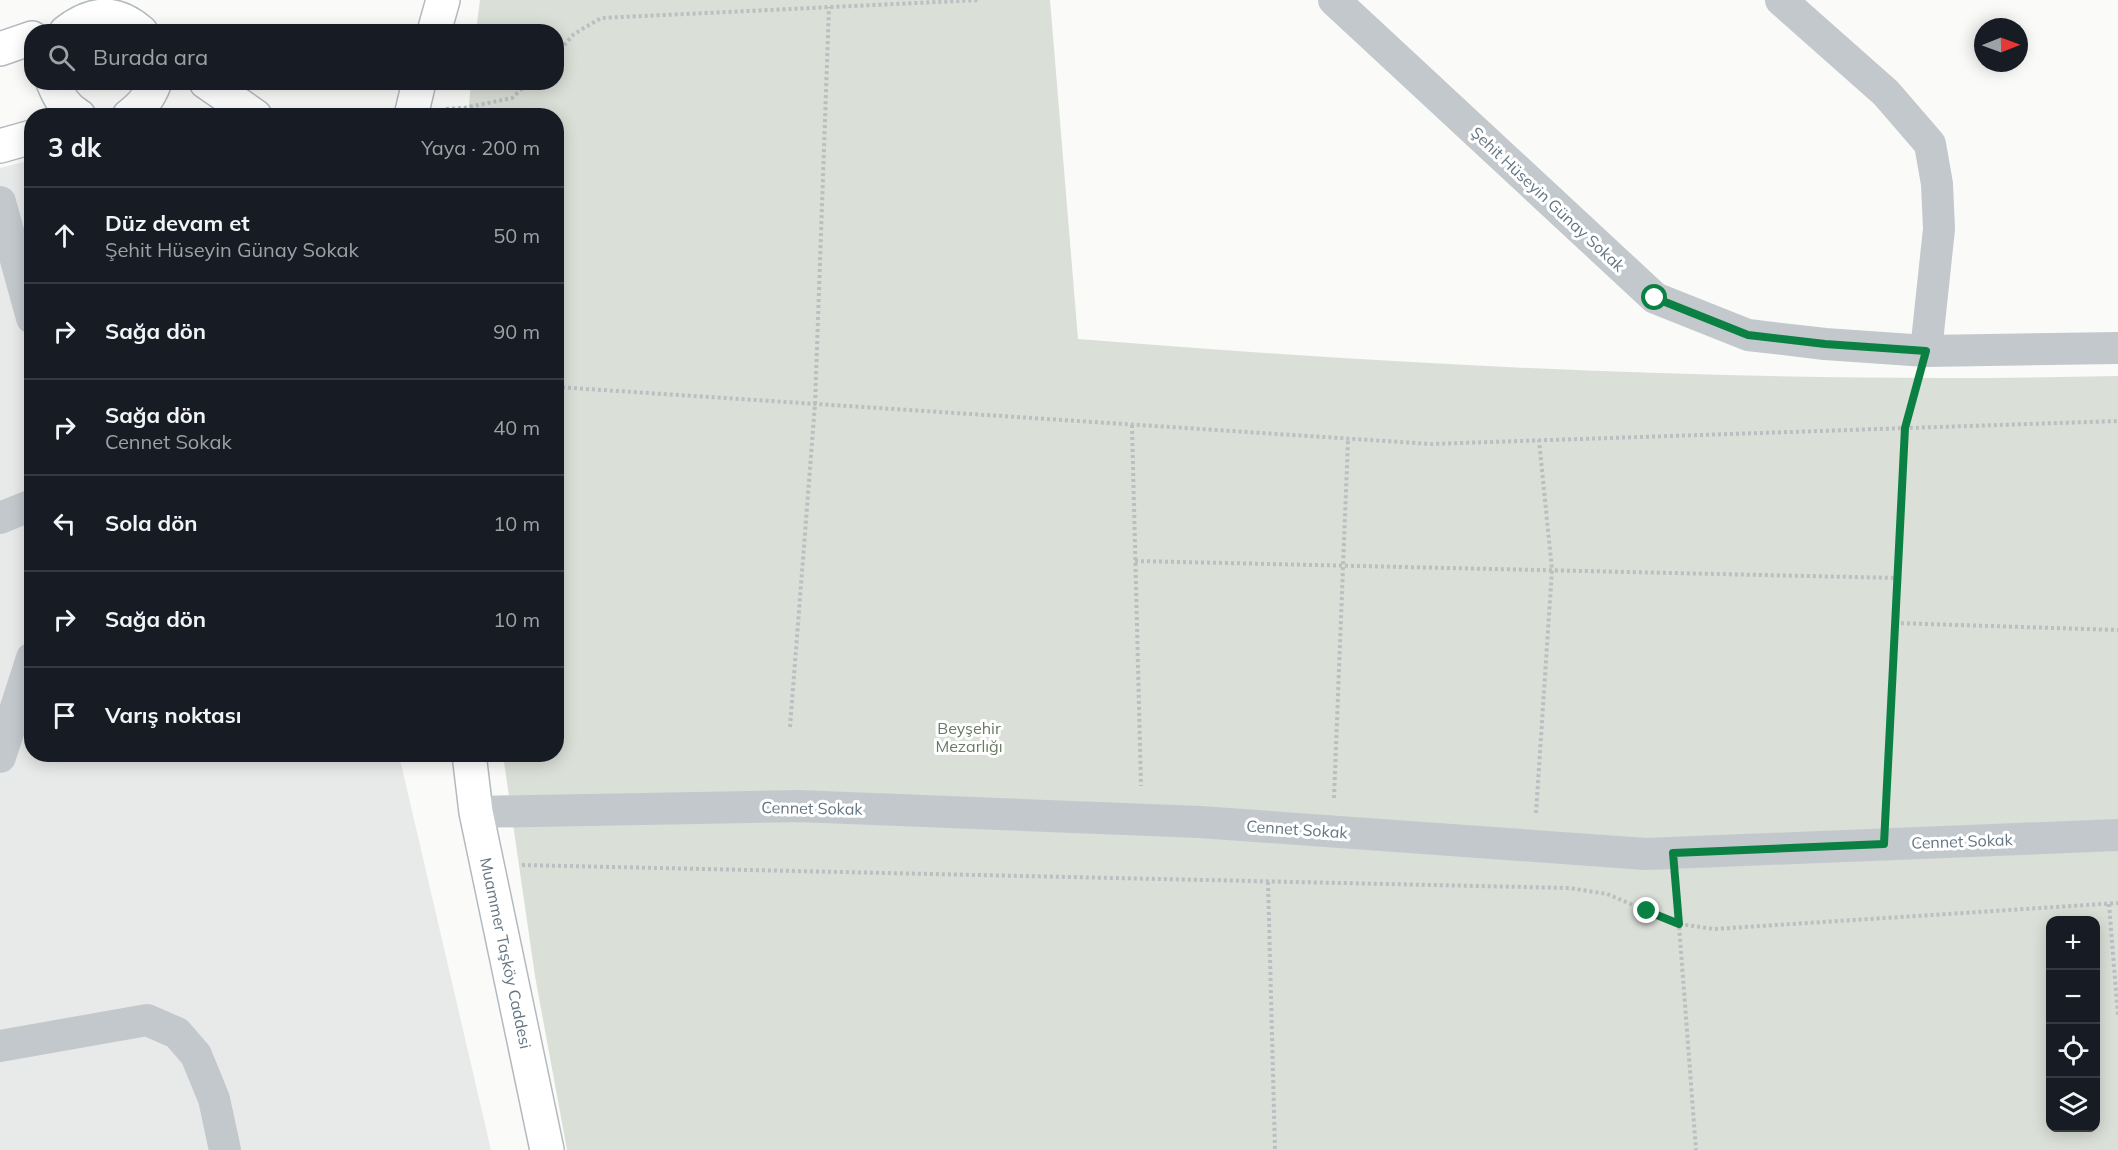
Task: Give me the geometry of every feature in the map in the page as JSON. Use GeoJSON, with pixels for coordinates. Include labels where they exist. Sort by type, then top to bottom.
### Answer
{"type":"FeatureCollection","features":[{"type":"Feature","properties":{"kind":"street"},"geometry":{"type":"LineString","coordinates":[[436,24],[443,0]]}},
{"type":"Feature","properties":{"kind":"street","name":"Şehit Hüseyin Günay Sokak"},"geometry":{"type":"LineString","coordinates":[[1334,0],[1655,298],[1748,335],[1825,344],[1926,351],[2118,348]]}},
{"type":"Feature","properties":{"kind":"street"},"geometry":{"type":"LineString","coordinates":[[1781,0],[1886,93],[1930,144],[1937,184],[1939,229],[1926,351]]}},
{"type":"Feature","properties":{"kind":"street"},"geometry":{"type":"LineString","coordinates":[[75,24],[93,17],[129,17]]}},
{"type":"Feature","properties":{"kind":"street"},"geometry":{"type":"LineString","coordinates":[[0,49],[24,41]]}},
{"type":"Feature","properties":{"kind":"street"},"geometry":{"type":"LineString","coordinates":[[56,90],[59,98],[69,108]]}},
{"type":"Feature","properties":{"kind":"street"},"geometry":{"type":"LineString","coordinates":[[140,108],[152,90]]}},
{"type":"Feature","properties":{"kind":"street"},"geometry":{"type":"LineString","coordinates":[[218,90],[243,108]]}},
{"type":"Feature","properties":{"kind":"street"},"geometry":{"type":"LineString","coordinates":[[0,146],[24,139]]}},
{"type":"Feature","properties":{"kind":"street"},"geometry":{"type":"LineString","coordinates":[[0,202],[24,289]]}},
{"type":"Feature","properties":{"kind":"street"},"geometry":{"type":"LineString","coordinates":[[0,518],[24,508]]}},
{"type":"Feature","properties":{"kind":"street"},"geometry":{"type":"LineString","coordinates":[[0,757],[24,683]]}},
{"type":"Feature","properties":{"kind":"street","name":"Muammer Taşköy Caddesi"},"geometry":{"type":"LineString","coordinates":[[470,762],[476,812],[547,1150]]}},
{"type":"Feature","properties":{"kind":"street","name":"Cennet Sokak"},"geometry":{"type":"LineString","coordinates":[[476,812],[798,806],[1142,820],[1646,854],[2118,835]]}},
{"type":"Feature","properties":{"kind":"street"},"geometry":{"type":"LineString","coordinates":[[0,1046],[147,1020],[177,1033],[196,1055],[210,1088],[225,1150]]}},
{"type":"Feature","properties":{"kind":"path"},"geometry":{"type":"LineString","coordinates":[[564,45],[574,34],[601,18],[979,0]]}},
{"type":"Feature","properties":{"kind":"path"},"geometry":{"type":"LineString","coordinates":[[790,727],[814,404],[829,8]]}},
{"type":"Feature","properties":{"kind":"path"},"geometry":{"type":"LineString","coordinates":[[414,102],[464,108],[512,98],[520,90]]}},
{"type":"Feature","properties":{"kind":"path"},"geometry":{"type":"LineString","coordinates":[[1884,844],[1905,428],[1926,351]]}},
{"type":"Feature","properties":{"kind":"path"},"geometry":{"type":"LineString","coordinates":[[564,388],[1431,444],[2118,421]]}},
{"type":"Feature","properties":{"kind":"path"},"geometry":{"type":"LineString","coordinates":[[1132,425],[1142,820]]}},
{"type":"Feature","properties":{"kind":"path"},"geometry":{"type":"LineString","coordinates":[[1333,832],[1348,439]]}},
{"type":"Feature","properties":{"kind":"path"},"geometry":{"type":"LineString","coordinates":[[1535,846],[1551,570],[1539,440]]}},
{"type":"Feature","properties":{"kind":"path"},"geometry":{"type":"LineString","coordinates":[[1135,561],[1897,578]]}},
{"type":"Feature","properties":{"kind":"path"},"geometry":{"type":"LineString","coordinates":[[1895,623],[2118,630]]}},
{"type":"Feature","properties":{"kind":"path"},"geometry":{"type":"LineString","coordinates":[[1673,853],[1696,1150]]}},
{"type":"Feature","properties":{"kind":"path"},"geometry":{"type":"LineString","coordinates":[[487,865],[1569,888],[1607,894],[1679,924],[1713,929],[2118,903]]}},
{"type":"Feature","properties":{"kind":"path"},"geometry":{"type":"LineString","coordinates":[[1268,882],[1275,1150]]}},
{"type":"Feature","properties":{"kind":"path"},"geometry":{"type":"LineString","coordinates":[[2109,904],[2118,1016]]}},
{"type":"Feature","properties":{"kind":"shaded area"},"geometry":{"type":"Polygon","coordinates":[[[24,162],[24,762],[401,762],[491,1150],[0,1150],[0,168],[24,162]]]}},
{"type":"Feature","properties":{"kind":"green space","name":"Beyşehir Mezarlığı"},"geometry":{"type":"Polygon","coordinates":[[[480,0],[1050,0],[1078,339],[1338,358],[1598,371],[1858,378],[2118,376],[2118,1150],[567,1150],[535,976],[504,762],[564,762],[564,108],[469,108],[470,90],[564,90],[564,24],[477,24],[480,0]]]}},
{"type":"Feature","properties":{"kind":"route"},"geometry":{"type":"LineString","coordinates":[[1647,911],[1679,924],[1673,853],[1884,844],[1905,428],[1926,351],[1825,344],[1748,335],[1655,298]]}}]}
